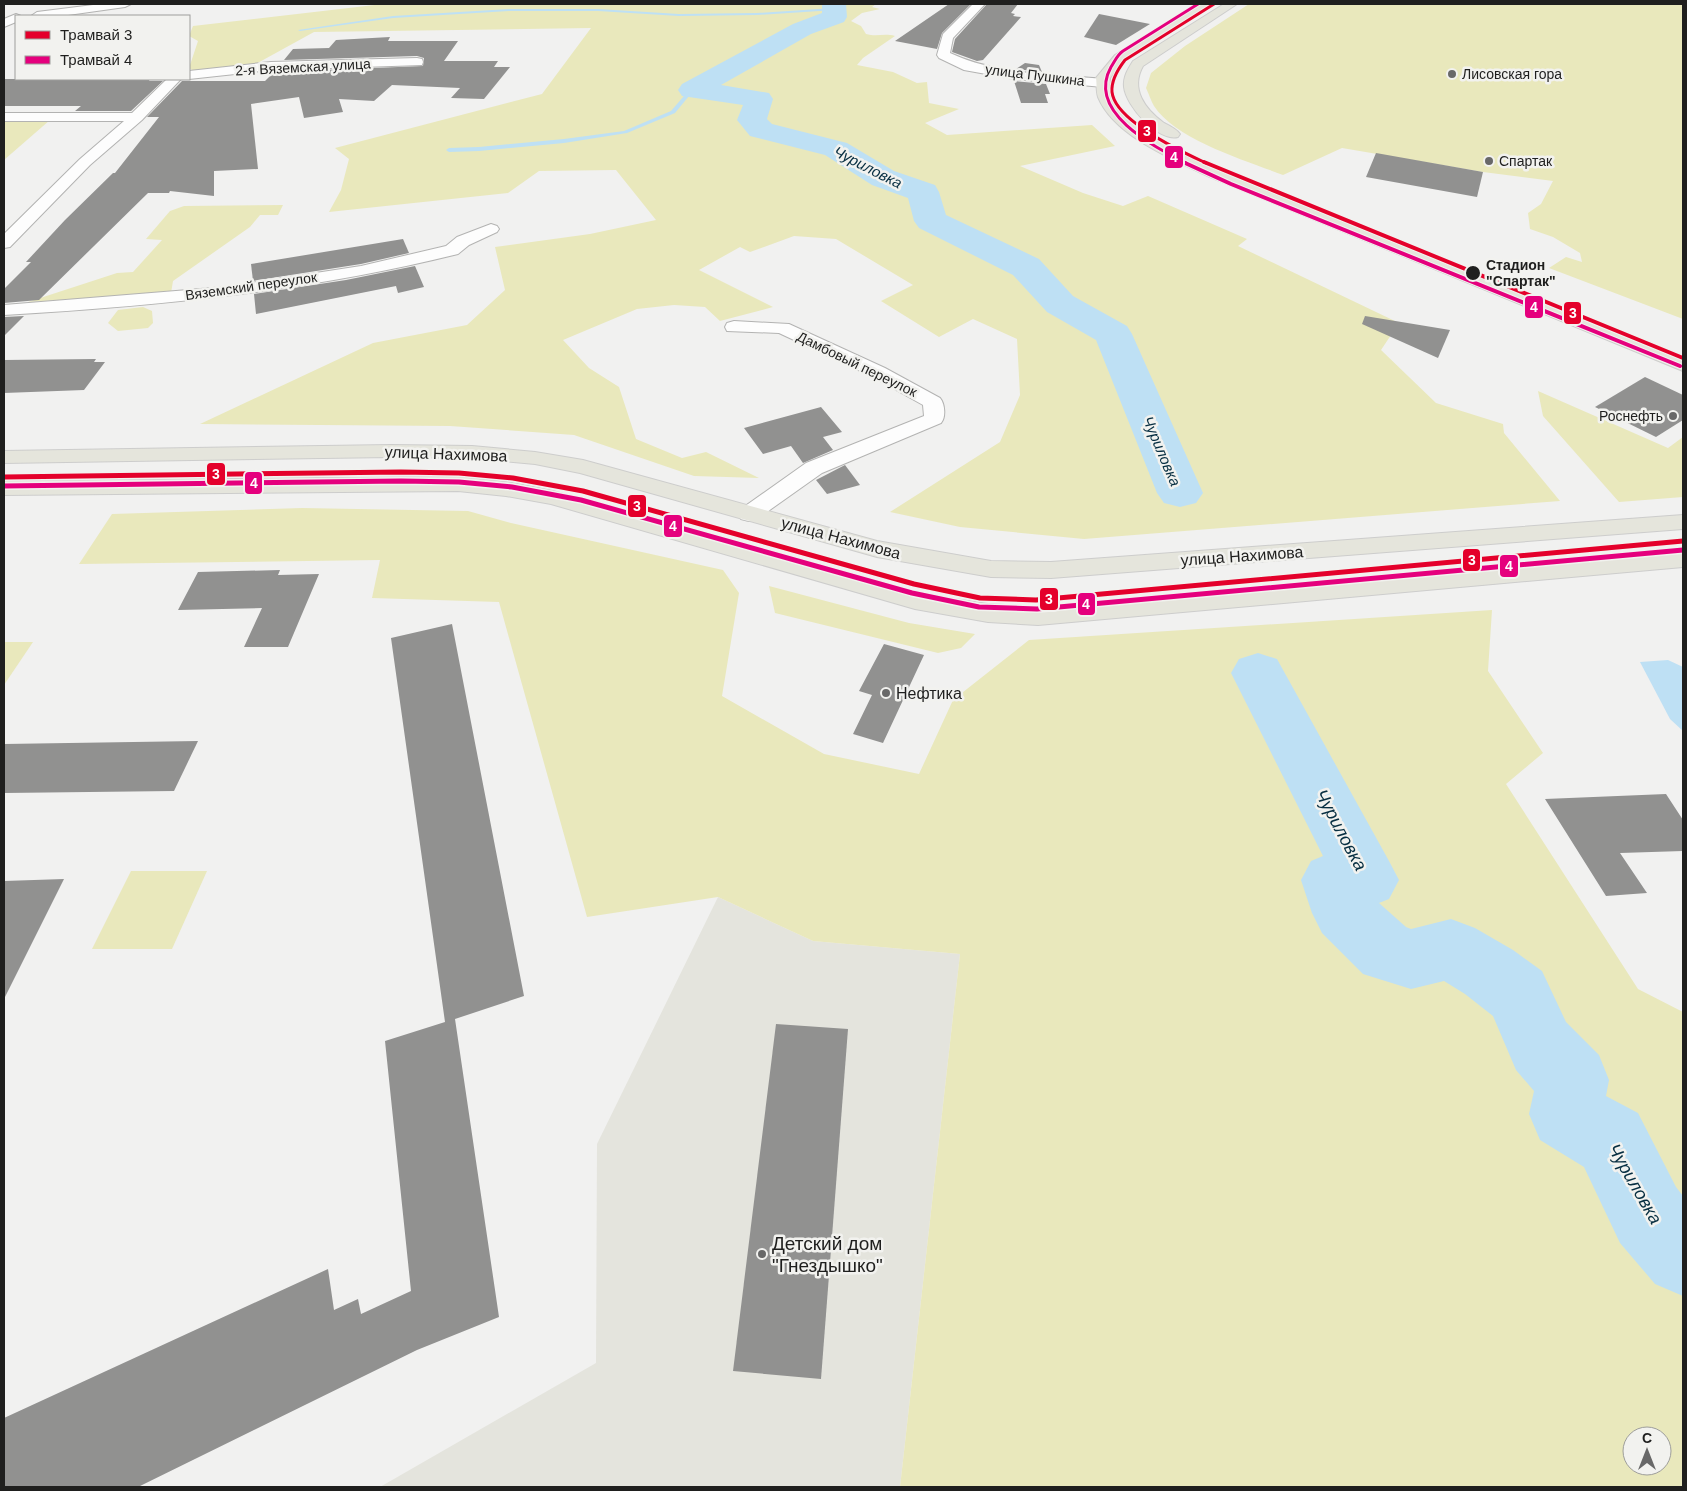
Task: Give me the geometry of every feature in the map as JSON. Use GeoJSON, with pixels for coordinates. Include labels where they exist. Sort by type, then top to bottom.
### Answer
{"type":"FeatureCollection","features":[{"type":"Feature","properties":{"kind":"main road"},"geometry":{"type":"LineString","coordinates":[[1206,4],[1118,58],[1103,78],[1105,98],[1117,116],[1150,141],[1215,174],[1683,365]]}},
{"type":"Feature","properties":{"kind":"main road"},"geometry":{"type":"LineString","coordinates":[[1188,142],[1168,132],[1145,114],[1132,97],[1131,77],[1138,64],[1231,4]]}},
{"type":"Feature","properties":{"kind":"main road"},"geometry":{"type":"LineString","coordinates":[[1260,176],[1665,341]]}},
{"type":"Feature","properties":{"kind":"main road","name":"улица Нахимова"},"geometry":{"type":"LineString","coordinates":[[4,457],[391,451],[472,452],[535,458],[583,468],[877,549],[930,560],[991,569],[1051,570],[1683,522]]}},
{"type":"Feature","properties":{"kind":"main road","name":"улица Нахимова"},"geometry":{"type":"LineString","coordinates":[[4,488],[385,483],[458,484],[506,489],[562,501],[915,600],[988,613],[1038,616],[1683,559]]}},
{"type":"Feature","properties":{"kind":"street"},"geometry":{"type":"LineString","coordinates":[[26,15],[59,4]]}},
{"type":"Feature","properties":{"kind":"street"},"geometry":{"type":"LineString","coordinates":[[44,15],[125,4]]}},
{"type":"Feature","properties":{"kind":"street","name":"улица Пушкина"},"geometry":{"type":"LineString","coordinates":[[979,4],[947,37],[943,55],[968,67],[1014,75],[1103,84]]}},
{"type":"Feature","properties":{"kind":"street","name":"2-я Вяземская улица"},"geometry":{"type":"LineString","coordinates":[[190,75],[271,66],[417,62]]}},
{"type":"Feature","properties":{"kind":"street"},"geometry":{"type":"LineString","coordinates":[[4,243],[85,162],[137,117],[173,80]]}},
{"type":"Feature","properties":{"kind":"street"},"geometry":{"type":"LineString","coordinates":[[4,117],[137,117]]}},
{"type":"Feature","properties":{"kind":"street","name":"Вяземский переулок"},"geometry":{"type":"LineString","coordinates":[[4,310],[225,292],[361,271],[452,250],[463,242],[491,229]]}},
{"type":"Feature","properties":{"kind":"street","name":"Дамбовый переулок"},"geometry":{"type":"LineString","coordinates":[[734,327],[782,328],[878,372],[934,402],[934,419],[814,468],[749,514]]}},
{"type":"Feature","properties":{"kind":"shaded area","name":"Детский дом \"Гнездышко\""},"geometry":{"type":"Polygon","coordinates":[[[718,897],[813,941],[960,954],[900,1487],[380,1487],[596,1363],[597,1144],[718,897]]]}},
{"type":"Feature","properties":{"kind":"green space"},"geometry":{"type":"Polygon","coordinates":[[[383,4],[876,4],[872,7],[880,9],[862,13],[851,21],[861,26],[866,34],[895,36],[863,58],[857,65],[893,72],[917,83],[927,82],[929,103],[959,109],[925,123],[947,135],[1092,125],[1115,146],[1020,166],[1083,193],[1123,206],[1148,196],[1247,239],[1238,246],[1399,323],[1381,350],[1436,403],[1503,424],[1504,433],[1560,501],[1084,539],[960,527],[890,512],[1000,442],[1020,395],[1017,339],[973,319],[939,337],[881,301],[913,285],[836,239],[794,236],[750,252],[740,247],[699,270],[773,307],[720,321],[705,307],[674,305],[637,309],[563,340],[589,368],[619,387],[636,439],[682,458],[706,452],[759,478],[694,476],[574,435],[450,426],[200,424],[373,343],[467,325],[505,290],[495,247],[590,234],[656,220],[616,170],[539,171],[508,193],[329,212],[341,190],[349,159],[335,148],[542,94],[591,28],[314,32],[252,66],[195,72],[190,69],[198,41],[190,37],[193,26],[383,4]]]}},
{"type":"Feature","properties":{"kind":"green space","name":"Спартак"},"geometry":{"type":"Polygon","coordinates":[[[1249,4],[1683,4],[1683,319],[1549,268],[1566,257],[1582,262],[1580,253],[1553,237],[1530,229],[1528,213],[1541,204],[1553,181],[1483,172],[1342,148],[1283,175],[1213,148],[1178,129],[1164,118],[1153,104],[1146,88],[1151,73],[1185,46],[1249,4]]]}},
{"type":"Feature","properties":{"kind":"green space"},"geometry":{"type":"Polygon","coordinates":[[[4,120],[50,120],[4,160],[4,120]]]}},
{"type":"Feature","properties":{"kind":"green space"},"geometry":{"type":"Polygon","coordinates":[[[283,205],[278,215],[260,215],[250,227],[173,281],[171,293],[28,302],[117,273],[133,272],[162,240],[146,239],[170,211],[184,206],[283,205]]]}},
{"type":"Feature","properties":{"kind":"green space"},"geometry":{"type":"Polygon","coordinates":[[[143,307],[152,311],[153,323],[148,328],[118,331],[108,323],[118,310],[143,307]]]}},
{"type":"Feature","properties":{"kind":"green space"},"geometry":{"type":"Polygon","coordinates":[[[1538,391],[1668,448],[1683,437],[1683,497],[1619,502],[1543,416],[1538,391]]]}},
{"type":"Feature","properties":{"kind":"green space"},"geometry":{"type":"Polygon","coordinates":[[[302,508],[468,511],[511,523],[723,570],[739,593],[722,696],[824,754],[919,774],[953,700],[1029,640],[1492,610],[1488,671],[1543,753],[1506,784],[1638,989],[1683,1012],[1683,1487],[900,1487],[960,954],[813,941],[718,897],[587,917],[499,602],[372,598],[380,560],[79,564],[112,514],[302,508]]]}},
{"type":"Feature","properties":{"kind":"green space"},"geometry":{"type":"Polygon","coordinates":[[[769,586],[909,623],[975,634],[961,648],[938,653],[775,613],[769,586]]]}},
{"type":"Feature","properties":{"kind":"green space"},"geometry":{"type":"Polygon","coordinates":[[[4,642],[33,642],[4,685],[4,642]]]}},
{"type":"Feature","properties":{"kind":"green space"},"geometry":{"type":"Polygon","coordinates":[[[131,871],[207,871],[172,949],[92,949],[131,871]]]}},
{"type":"Feature","properties":{"kind":"water"},"geometry":{"type":"Polygon","coordinates":[[[1668,660],[1683,667],[1683,731],[1670,719],[1640,662],[1668,660]]]}},
{"type":"Feature","properties":{"kind":"building"},"geometry":{"type":"Polygon","coordinates":[[[949,4],[971,4],[942,33],[937,49],[895,41],[949,4]]]}},
{"type":"Feature","properties":{"kind":"building"},"geometry":{"type":"Polygon","coordinates":[[[987,4],[1018,4],[1011,13],[1015,14],[1013,16],[1021,17],[983,60],[977,61],[952,52],[955,39],[987,4]]]}},
{"type":"Feature","properties":{"kind":"building"},"geometry":{"type":"Polygon","coordinates":[[[1099,14],[1150,24],[1116,45],[1084,37],[1099,14]]]}},
{"type":"Feature","properties":{"kind":"building"},"geometry":{"type":"Polygon","coordinates":[[[390,37],[388,41],[458,41],[444,61],[498,61],[494,67],[510,67],[484,99],[451,98],[460,88],[392,85],[374,101],[339,99],[343,112],[304,118],[299,97],[251,104],[258,169],[214,171],[214,196],[170,191],[169,193],[148,193],[39,300],[4,303],[4,289],[31,262],[26,262],[65,220],[115,173],[159,117],[147,117],[182,81],[265,81],[274,72],[423,66],[424,58],[417,56],[284,60],[293,49],[329,48],[336,40],[390,37]]]}},
{"type":"Feature","properties":{"kind":"building"},"geometry":{"type":"Polygon","coordinates":[[[1025,63],[1039,65],[1042,72],[1016,69],[1025,63]]]}},
{"type":"Feature","properties":{"kind":"building"},"geometry":{"type":"Polygon","coordinates":[[[4,79],[163,81],[131,111],[75,111],[81,106],[4,106],[4,79]]]}},
{"type":"Feature","properties":{"kind":"building"},"geometry":{"type":"Polygon","coordinates":[[[1014,81],[1046,84],[1050,94],[1045,94],[1048,103],[1021,103],[1014,81]]]}},
{"type":"Feature","properties":{"kind":"building"},"geometry":{"type":"Polygon","coordinates":[[[1376,153],[1483,172],[1477,197],[1366,177],[1376,153]]]}},
{"type":"Feature","properties":{"kind":"building"},"geometry":{"type":"Polygon","coordinates":[[[403,239],[409,253],[361,264],[253,281],[251,264],[403,239]]]}},
{"type":"Feature","properties":{"kind":"building"},"geometry":{"type":"Polygon","coordinates":[[[415,266],[424,287],[398,293],[396,286],[256,314],[254,294],[346,280],[415,266]]]}},
{"type":"Feature","properties":{"kind":"building"},"geometry":{"type":"Polygon","coordinates":[[[24,316],[4,336],[4,317],[24,316]]]}},
{"type":"Feature","properties":{"kind":"building"},"geometry":{"type":"Polygon","coordinates":[[[1365,316],[1450,330],[1438,358],[1362,324],[1365,316]]]}},
{"type":"Feature","properties":{"kind":"building"},"geometry":{"type":"Polygon","coordinates":[[[96,359],[94,362],[105,362],[84,390],[4,393],[4,360],[96,359]]]}},
{"type":"Feature","properties":{"kind":"building"},"geometry":{"type":"Polygon","coordinates":[[[1645,377],[1683,395],[1683,420],[1656,437],[1595,407],[1645,377]]]}},
{"type":"Feature","properties":{"kind":"building"},"geometry":{"type":"Polygon","coordinates":[[[821,407],[842,432],[823,437],[833,450],[803,463],[791,446],[763,454],[744,428],[821,407]]]}},
{"type":"Feature","properties":{"kind":"building"},"geometry":{"type":"Polygon","coordinates":[[[845,465],[860,485],[827,494],[816,480],[845,465]]]}},
{"type":"Feature","properties":{"kind":"building"},"geometry":{"type":"Polygon","coordinates":[[[280,570],[278,575],[319,574],[288,647],[244,647],[262,608],[178,610],[198,572],[280,570]]]}},
{"type":"Feature","properties":{"kind":"building"},"geometry":{"type":"Polygon","coordinates":[[[452,624],[524,996],[455,1019],[499,1317],[417,1350],[138,1487],[4,1487],[4,1418],[328,1269],[334,1310],[358,1299],[361,1314],[411,1291],[385,1041],[445,1022],[391,638],[452,624]]]}},
{"type":"Feature","properties":{"kind":"building","name":"Нефтика"},"geometry":{"type":"Polygon","coordinates":[[[884,644],[924,655],[883,743],[853,734],[872,695],[859,691],[884,644]]]}},
{"type":"Feature","properties":{"kind":"building"},"geometry":{"type":"Polygon","coordinates":[[[198,741],[174,791],[4,793],[4,744],[198,741]]]}},
{"type":"Feature","properties":{"kind":"building"},"geometry":{"type":"Polygon","coordinates":[[[1666,794],[1683,820],[1683,851],[1620,853],[1647,893],[1606,896],[1545,799],[1666,794]]]}},
{"type":"Feature","properties":{"kind":"building"},"geometry":{"type":"Polygon","coordinates":[[[64,879],[4,999],[4,881],[64,879]]]}},
{"type":"Feature","properties":{"kind":"building"},"geometry":{"type":"Polygon","coordinates":[[[776,1024],[848,1029],[821,1379],[733,1371],[776,1024]]]}},
{"type":"Feature","properties":{"kind":"waterway","name":"Чуриловка"},"geometry":{"type":"LineString","coordinates":[[834,4],[835,17],[802,29],[692,90],[759,99],[752,120],[761,130],[836,149],[883,178],[923,192],[931,221],[1026,267],[1060,304],[1113,334],[1180,493]]}},
{"type":"Feature","properties":{"kind":"waterway"},"geometry":{"type":"LineString","coordinates":[[300,30],[393,17],[509,10],[598,10],[679,15],[757,14],[834,9]]}},
{"type":"Feature","properties":{"kind":"waterway"},"geometry":{"type":"LineString","coordinates":[[449,150],[564,141],[625,132],[673,112],[692,90]]}},
{"type":"Feature","properties":{"kind":"waterway","name":"Чуриловка"},"geometry":{"type":"LineString","coordinates":[[1258,673],[1367,880],[1333,880],[1345,913],[1387,953],[1411,959],[1451,949],[1489,972],[1518,994],[1541,1046],[1573,1080],[1566,1114],[1611,1140],[1648,1215],[1683,1256]]}},
{"type":"Feature","properties":{"kind":"tram line","name":"4"},"geometry":{"type":"LineString","coordinates":[[1198,4],[1123,51],[1118,55],[1105,78],[1107,99],[1119,118],[1138,136],[1188,165],[1231,184],[1680,366]]}},
{"type":"Feature","properties":{"kind":"tram line","name":"3"},"geometry":{"type":"LineString","coordinates":[[1214,4],[1125,60],[1122,64],[1115,77],[1112,91],[1121,109],[1133,121],[1166,144],[1235,176],[1683,358]]}},
{"type":"Feature","properties":{"kind":"tram line","name":"3"},"geometry":{"type":"LineString","coordinates":[[4,477],[401,472],[459,473],[513,478],[583,491],[914,584],[980,598],[1036,600],[1683,541]]}},
{"type":"Feature","properties":{"kind":"tram line","name":"4"},"geometry":{"type":"LineString","coordinates":[[4,486],[401,481],[459,482],[512,487],[581,500],[912,593],[979,607],[1037,609],[1683,550]]}},
{"type":"Feature","properties":{"kind":"place","name":"Лисовская гора"},"geometry":{"type":"Point","coordinates":[1452,74]}},
{"type":"Feature","properties":{"kind":"place","name":"Спартак"},"geometry":{"type":"Point","coordinates":[1489,161]}},
{"type":"Feature","properties":{"kind":"place","name":"Стадион \"Спартак\""},"geometry":{"type":"Point","coordinates":[1473,273]}},
{"type":"Feature","properties":{"kind":"place","name":"Роснефть"},"geometry":{"type":"Point","coordinates":[1673,416]}},
{"type":"Feature","properties":{"kind":"place","name":"Нефтика"},"geometry":{"type":"Point","coordinates":[886,693]}},
{"type":"Feature","properties":{"kind":"place","name":"Детский дом \"Гнездышко\""},"geometry":{"type":"Point","coordinates":[762,1254]}}]}
